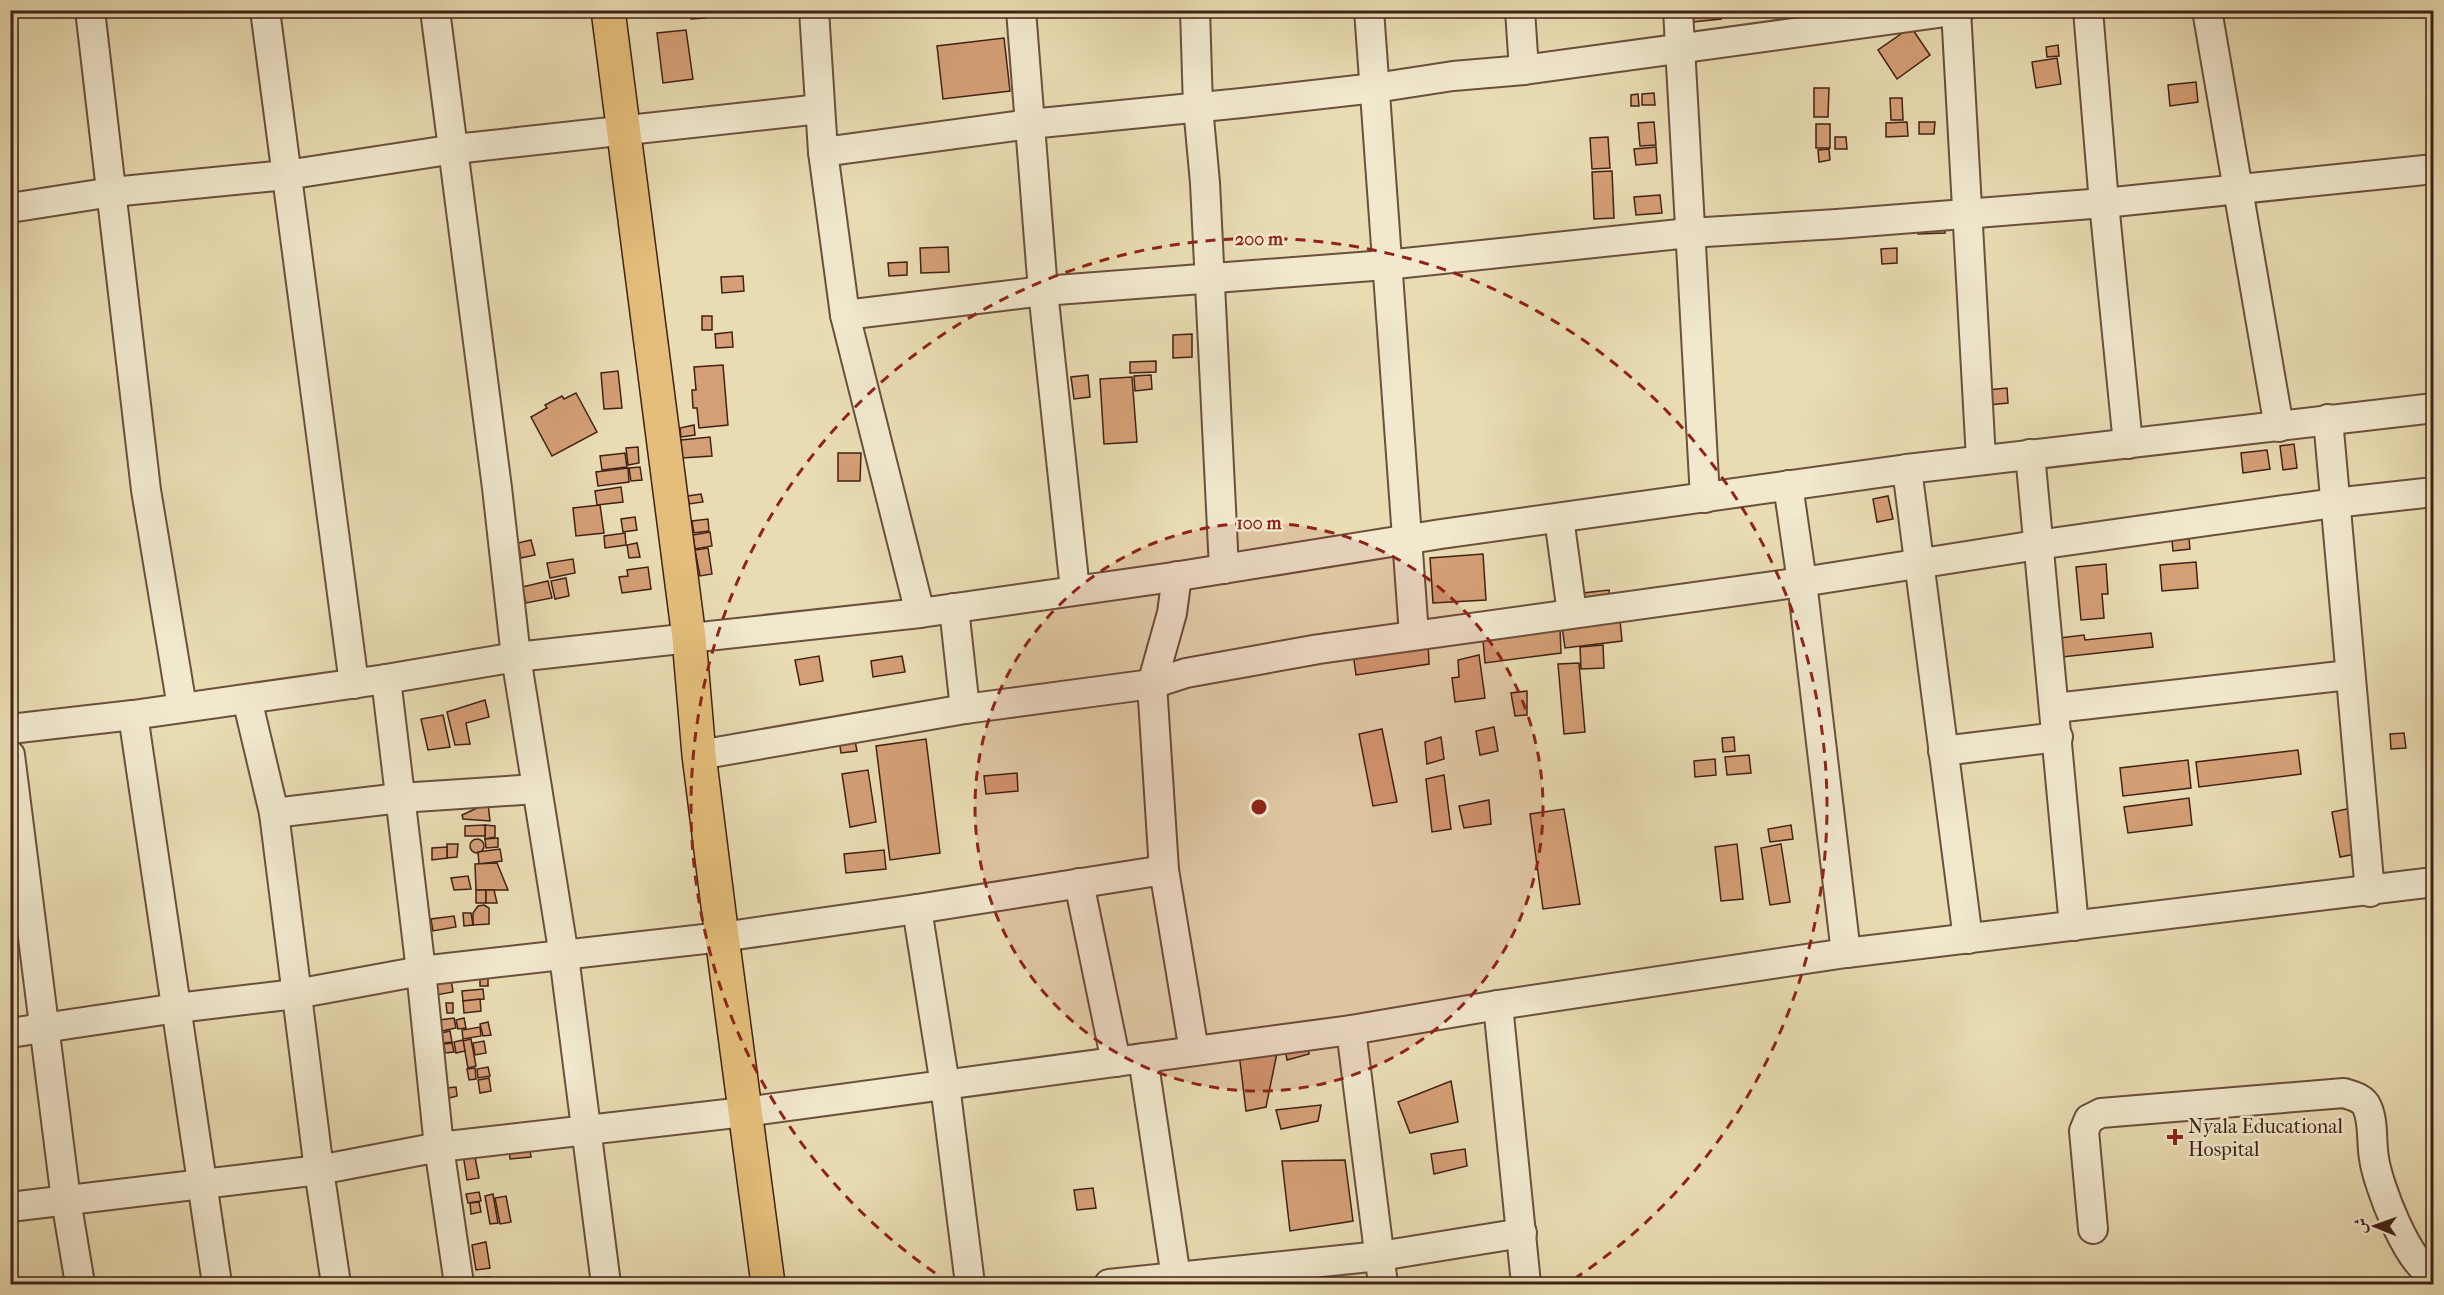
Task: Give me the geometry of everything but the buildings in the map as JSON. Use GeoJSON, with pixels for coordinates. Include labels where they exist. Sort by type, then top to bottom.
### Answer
{"type":"FeatureCollection","features":[{"type":"Feature","properties":{"kind":"highway"},"geometry":{"type":"LineString","coordinates":[[608,10],[688,638],[699,755],[768,1284]]}},
{"type":"Feature","properties":{"kind":"street"},"geometry":{"type":"LineString","coordinates":[[90,10],[146,490],[182,708]]}},
{"type":"Feature","properties":{"kind":"street"},"geometry":{"type":"LineString","coordinates":[[265,10],[354,684]]}},
{"type":"Feature","properties":{"kind":"street"},"geometry":{"type":"LineString","coordinates":[[435,10],[455,149],[516,657],[564,956],[606,1284]]}},
{"type":"Feature","properties":{"kind":"street"},"geometry":{"type":"LineString","coordinates":[[814,10],[823,152],[845,315],[920,613]]}},
{"type":"Feature","properties":{"kind":"street"},"geometry":{"type":"LineString","coordinates":[[1021,10],[1042,291],[1075,590]]}},
{"type":"Feature","properties":{"kind":"street"},"geometry":{"type":"LineString","coordinates":[[1195,10],[1198,107],[1205,183],[1224,569]]}},
{"type":"Feature","properties":{"kind":"street"},"geometry":{"type":"LineString","coordinates":[[1369,10],[1414,635]]}},
{"type":"Feature","properties":{"kind":"street"},"geometry":{"type":"LineString","coordinates":[[1520,10],[1524,70]]}},
{"type":"Feature","properties":{"kind":"street"},"geometry":{"type":"LineString","coordinates":[[1678,10],[1705,498]]}},
{"type":"Feature","properties":{"kind":"street"},"geometry":{"type":"LineString","coordinates":[[2088,10],[2128,444]]}},
{"type":"Feature","properties":{"kind":"street"},"geometry":{"type":"LineString","coordinates":[[2207,10],[2279,427]]}},
{"type":"Feature","properties":{"kind":"street"},"geometry":{"type":"LineString","coordinates":[[823,152],[1030,124],[1524,70],[1958,11],[1966,214],[1981,459]]}},
{"type":"Feature","properties":{"kind":"street"},"geometry":{"type":"LineString","coordinates":[[10,208],[112,192],[286,175],[455,149],[820,109]]}},
{"type":"Feature","properties":{"kind":"street"},"geometry":{"type":"LineString","coordinates":[[845,315],[1042,291],[1386,265],[1689,232],[2104,203],[2433,169]]}},
{"type":"Feature","properties":{"kind":"street"},"geometry":{"type":"LineString","coordinates":[[10,729],[133,715],[354,684],[516,657],[920,613],[1788,484],[1981,459],[2433,408]]}},
{"type":"Feature","properties":{"kind":"street"},"geometry":{"type":"LineString","coordinates":[[2328,419],[2370,891]]}},
{"type":"Feature","properties":{"kind":"street"},"geometry":{"type":"LineString","coordinates":[[2030,454],[2074,926]]}},
{"type":"Feature","properties":{"kind":"street"},"geometry":{"type":"LineString","coordinates":[[1907,469],[1968,939]]}},
{"type":"Feature","properties":{"kind":"street"},"geometry":{"type":"LineString","coordinates":[[1788,484],[1802,582],[1846,953]]}},
{"type":"Feature","properties":{"kind":"street"},"geometry":{"type":"LineString","coordinates":[[699,755],[965,709],[1152,684],[1186,673],[1414,635],[1802,582],[2037,544],[2334,503],[2433,492]]}},
{"type":"Feature","properties":{"kind":"street"},"geometry":{"type":"LineString","coordinates":[[1559,518],[1572,613]]}},
{"type":"Feature","properties":{"kind":"street"},"geometry":{"type":"LineString","coordinates":[[1177,576],[1172,614],[1152,684],[1164,870],[1194,1051]]}},
{"type":"Feature","properties":{"kind":"street"},"geometry":{"type":"LineString","coordinates":[[954,608],[965,709]]}},
{"type":"Feature","properties":{"kind":"street"},"geometry":{"type":"LineString","coordinates":[[2055,708],[2349,675]]}},
{"type":"Feature","properties":{"kind":"street"},"geometry":{"type":"LineString","coordinates":[[386,679],[421,971],[439,1147],[459,1284]]}},
{"type":"Feature","properties":{"kind":"street"},"geometry":{"type":"LineString","coordinates":[[247,699],[274,813],[319,1170],[336,1284]]}},
{"type":"Feature","properties":{"kind":"street"},"geometry":{"type":"LineString","coordinates":[[133,715],[217,1284]]}},
{"type":"Feature","properties":{"kind":"street"},"geometry":{"type":"LineString","coordinates":[[1943,751],[2058,737]]}},
{"type":"Feature","properties":{"kind":"street"},"geometry":{"type":"LineString","coordinates":[[10,755],[66,1200],[80,1284]]}},
{"type":"Feature","properties":{"kind":"street"},"geometry":{"type":"LineString","coordinates":[[274,813],[400,798],[537,789]]}},
{"type":"Feature","properties":{"kind":"street"},"geometry":{"type":"LineString","coordinates":[[10,1033],[177,1008],[296,994],[421,971],[722,937],[1164,870]]}},
{"type":"Feature","properties":{"kind":"street"},"geometry":{"type":"LineString","coordinates":[[10,1207],[319,1170],[439,1147],[744,1112],[1351,1030],[1498,1005],[1846,953],[2433,882]]}},
{"type":"Feature","properties":{"kind":"street"},"geometry":{"type":"LineString","coordinates":[[1079,883],[1129,1060],[1176,1281]]}},
{"type":"Feature","properties":{"kind":"street"},"geometry":{"type":"LineString","coordinates":[[917,909],[945,1084],[970,1284]]}},
{"type":"Feature","properties":{"kind":"street"},"geometry":{"type":"LineString","coordinates":[[1498,1005],[1526,1284]]}},
{"type":"Feature","properties":{"kind":"street"},"geometry":{"type":"LineString","coordinates":[[1351,1030],[1383,1284]]}},
{"type":"Feature","properties":{"kind":"street"},"geometry":{"type":"LineString","coordinates":[[2093,1228],[2084,1131],[2089,1119],[2101,1113],[2344,1093],[2358,1098],[2367,1106],[2374,1159],[2383,1196],[2417,1262],[2427,1273],[2433,1275]]}},
{"type":"Feature","properties":{"kind":"street"},"geometry":{"type":"LineString","coordinates":[[1109,1284],[1176,1281],[1324,1260],[1380,1256],[1522,1233]]}},
{"type":"Feature","properties":{"kind":"place","name":"Nyala Educational Hospital"},"geometry":{"type":"Point","coordinates":[2175,1137]}}]}
